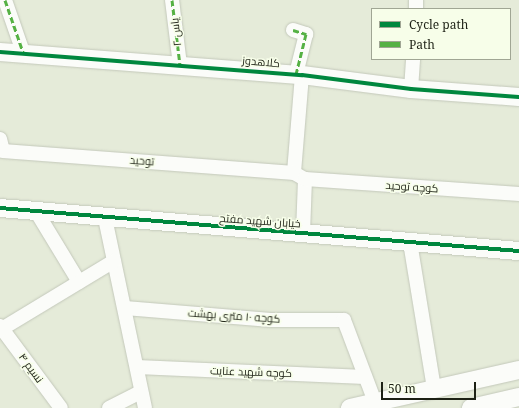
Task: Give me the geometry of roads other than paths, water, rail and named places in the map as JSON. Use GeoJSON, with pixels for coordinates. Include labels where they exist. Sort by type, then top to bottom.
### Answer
{"type":"FeatureCollection","features":[{"type":"Feature","properties":{"kind":"street"},"geometry":{"type":"LineString","coordinates":[[5,0],[24,52]]}},
{"type":"Feature","properties":{"kind":"street","name":"یاس ۲"},"geometry":{"type":"LineString","coordinates":[[172,0],[180,65]]}},
{"type":"Feature","properties":{"kind":"street"},"geometry":{"type":"LineString","coordinates":[[293,30],[306,34],[299,74],[300,176],[303,233]]}},
{"type":"Feature","properties":{"kind":"street","name":"کلاهدوز"},"geometry":{"type":"LineString","coordinates":[[0,52],[24,52],[299,74],[411,89],[519,97]]}},
{"type":"Feature","properties":{"kind":"street"},"geometry":{"type":"LineString","coordinates":[[411,89],[413,60]]}},
{"type":"Feature","properties":{"kind":"street","name":"توحید"},"geometry":{"type":"LineString","coordinates":[[0,139],[3,151],[300,176]]}},
{"type":"Feature","properties":{"kind":"street","name":"کوچه توحید"},"geometry":{"type":"LineString","coordinates":[[300,176],[519,194]]}},
{"type":"Feature","properties":{"kind":"street","name":"خیابان شهید مفتح"},"geometry":{"type":"LineString","coordinates":[[0,208],[104,218],[519,251]]}},
{"type":"Feature","properties":{"kind":"street"},"geometry":{"type":"LineString","coordinates":[[36,211],[79,282]]}},
{"type":"Feature","properties":{"kind":"street"},"geometry":{"type":"LineString","coordinates":[[104,218],[125,308],[145,408]]}},
{"type":"Feature","properties":{"kind":"street"},"geometry":{"type":"LineString","coordinates":[[410,242],[434,389]]}},
{"type":"Feature","properties":{"kind":"street"},"geometry":{"type":"LineString","coordinates":[[1,328],[114,261]]}},
{"type":"Feature","properties":{"kind":"street","name":"کوچه ۱۰ متری بهشت"},"geometry":{"type":"LineString","coordinates":[[125,308],[271,320],[344,320],[365,377]]}},
{"type":"Feature","properties":{"kind":"street","name":"نسیم ۴"},"geometry":{"type":"LineString","coordinates":[[1,328],[61,408]]}},
{"type":"Feature","properties":{"kind":"street","name":"کوچه شهید عنایت"},"geometry":{"type":"LineString","coordinates":[[136,367],[365,377]]}},
{"type":"Feature","properties":{"kind":"street"},"geometry":{"type":"LineString","coordinates":[[350,408],[519,370]]}},
{"type":"Feature","properties":{"kind":"street"},"geometry":{"type":"LineString","coordinates":[[365,377],[375,402]]}},
{"type":"Feature","properties":{"kind":"street"},"geometry":{"type":"LineString","coordinates":[[109,408],[142,392]]}},
{"type":"Feature","properties":{"kind":"street"},"geometry":{"type":"LineString","coordinates":[[472,408],[519,397]]}}]}
